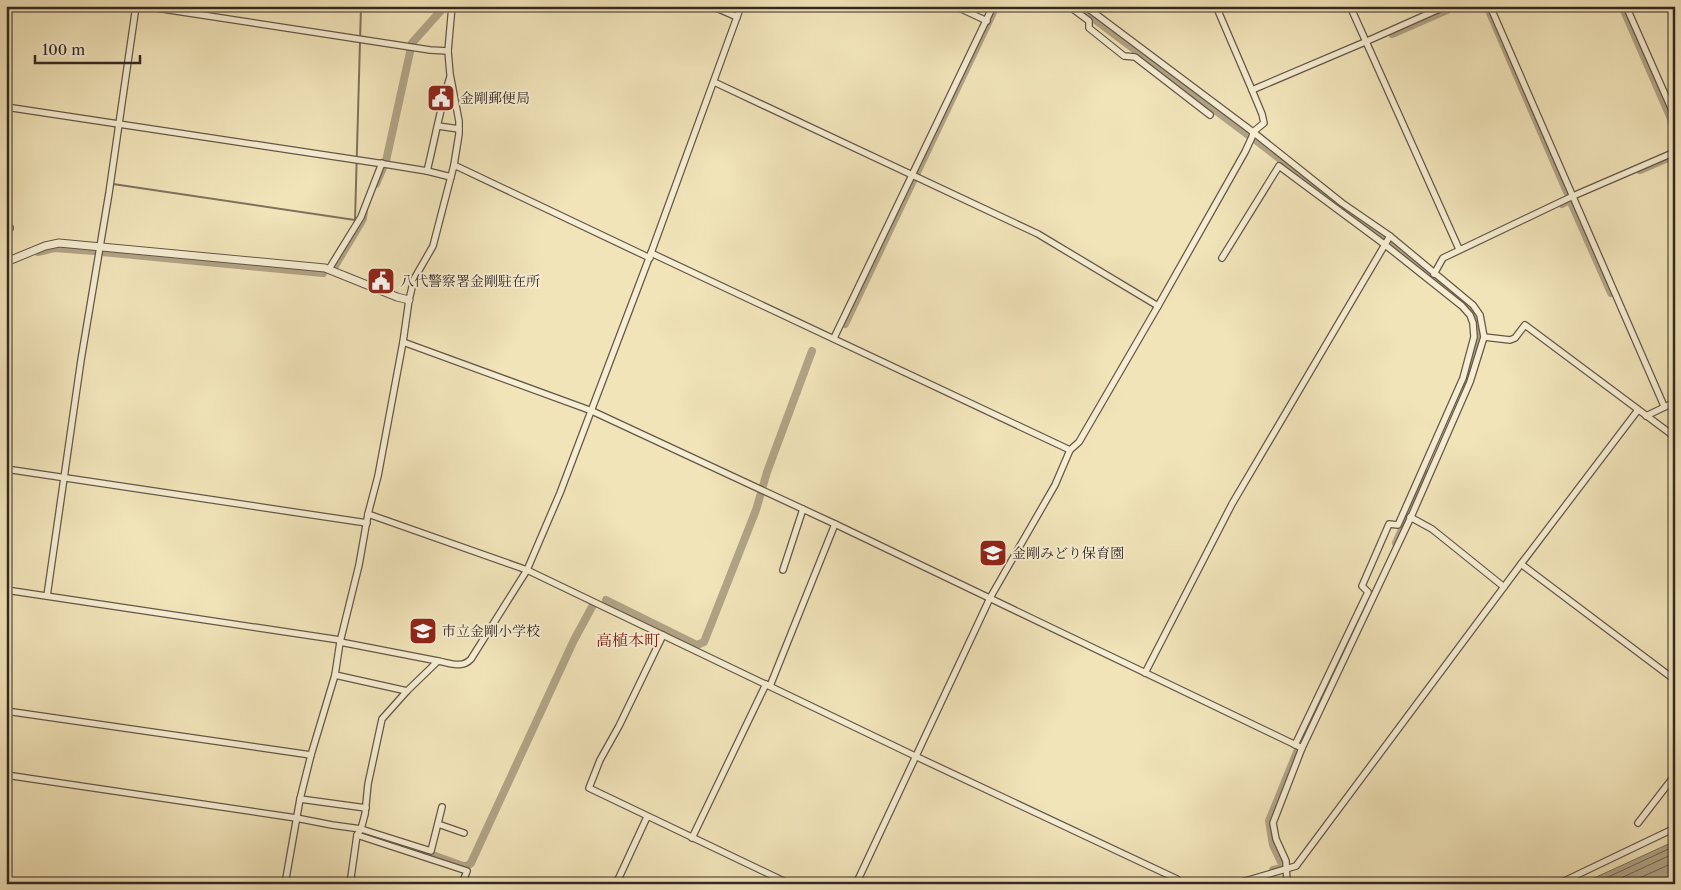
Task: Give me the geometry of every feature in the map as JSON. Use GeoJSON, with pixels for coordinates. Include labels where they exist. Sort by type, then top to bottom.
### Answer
{"type":"FeatureCollection","features":[{"type":"Feature","properties":{"kind":"street"},"geometry":{"type":"LineString","coordinates":[[47,596],[81,360],[136,6]]}},
{"type":"Feature","properties":{"kind":"street"},"geometry":{"type":"LineString","coordinates":[[143,6],[421,49],[448,51]]}},
{"type":"Feature","properties":{"kind":"street"},"geometry":{"type":"LineString","coordinates":[[285,884],[300,798],[335,675],[340,641],[378,476],[409,300],[414,279],[432,246],[454,166],[459,121],[450,75],[448,51],[452,6]]}},
{"type":"Feature","properties":{"kind":"street"},"geometry":{"type":"LineString","coordinates":[[712,6],[737,17]]}},
{"type":"Feature","properties":{"kind":"street"},"geometry":{"type":"LineString","coordinates":[[6,590],[340,641],[462,666],[467,664],[527,570],[560,493],[651,256],[741,6]]}},
{"type":"Feature","properties":{"kind":"street"},"geometry":{"type":"LineString","coordinates":[[955,6],[986,21]]}},
{"type":"Feature","properties":{"kind":"street"},"geometry":{"type":"LineString","coordinates":[[834,338],[915,176],[993,6]]}},
{"type":"Feature","properties":{"kind":"street"},"geometry":{"type":"LineString","coordinates":[[1069,6],[1089,21],[1089,28],[1124,56],[1135,57],[1210,115]]}},
{"type":"Feature","properties":{"kind":"street"},"geometry":{"type":"LineString","coordinates":[[1085,6],[1253,132],[1342,203],[1390,236],[1472,304],[1480,315],[1483,328],[1484,337],[1470,382],[1302,748],[1274,823],[1276,839],[1286,861],[1287,884]]}},
{"type":"Feature","properties":{"kind":"street"},"geometry":{"type":"LineString","coordinates":[[856,884],[990,598],[1055,485],[1070,450],[1079,442],[1158,306],[1245,152],[1253,132],[1264,123],[1262,114],[1216,6]]}},
{"type":"Feature","properties":{"kind":"street"},"geometry":{"type":"LineString","coordinates":[[1350,6],[1459,249]]}},
{"type":"Feature","properties":{"kind":"street"},"geometry":{"type":"LineString","coordinates":[[1252,90],[1446,6]]}},
{"type":"Feature","properties":{"kind":"street"},"geometry":{"type":"LineString","coordinates":[[1490,6],[1664,406]]}},
{"type":"Feature","properties":{"kind":"street"},"geometry":{"type":"LineString","coordinates":[[1626,6],[1675,117]]}},
{"type":"Feature","properties":{"kind":"street"},"geometry":{"type":"LineString","coordinates":[[427,171],[440,110],[450,75]]}},
{"type":"Feature","properties":{"kind":"street"},"geometry":{"type":"LineString","coordinates":[[714,82],[1038,234],[1158,306]]}},
{"type":"Feature","properties":{"kind":"street"},"geometry":{"type":"LineString","coordinates":[[6,107],[357,159],[451,177]]}},
{"type":"Feature","properties":{"kind":"street"},"geometry":{"type":"LineString","coordinates":[[438,126],[459,129]]}},
{"type":"Feature","properties":{"kind":"street"},"geometry":{"type":"LineString","coordinates":[[1434,274],[1443,258],[1459,249],[1573,196],[1675,152]]}},
{"type":"Feature","properties":{"kind":"street"},"geometry":{"type":"LineString","coordinates":[[330,270],[361,217],[384,164]]}},
{"type":"Feature","properties":{"kind":"street"},"geometry":{"type":"LineString","coordinates":[[454,166],[834,338],[1070,450]]}},
{"type":"Feature","properties":{"kind":"street"},"geometry":{"type":"LineString","coordinates":[[1222,258],[1279,166],[1384,244],[1462,306],[1483,328]]}},
{"type":"Feature","properties":{"kind":"street"},"geometry":{"type":"LineString","coordinates":[[1145,673],[1232,504],[1390,236]]}},
{"type":"Feature","properties":{"kind":"street"},"geometry":{"type":"LineString","coordinates":[[6,262],[45,246],[59,243],[100,246],[330,270],[409,300]]}},
{"type":"Feature","properties":{"kind":"street"},"geometry":{"type":"LineString","coordinates":[[1295,745],[1368,592],[1362,586],[1389,524],[1398,525],[1407,516],[1463,378],[1476,322]]}},
{"type":"Feature","properties":{"kind":"street"},"geometry":{"type":"LineString","coordinates":[[1484,337],[1510,340],[1515,338],[1525,325],[1675,437]]}},
{"type":"Feature","properties":{"kind":"street"},"geometry":{"type":"LineString","coordinates":[[403,342],[592,411],[835,524],[1302,748]]}},
{"type":"Feature","properties":{"kind":"street"},"geometry":{"type":"LineString","coordinates":[[1646,416],[1675,402]]}},
{"type":"Feature","properties":{"kind":"street"},"geometry":{"type":"LineString","coordinates":[[1236,884],[1296,866],[1638,410]]}},
{"type":"Feature","properties":{"kind":"street"},"geometry":{"type":"LineString","coordinates":[[6,468],[367,523]]}},
{"type":"Feature","properties":{"kind":"street"},"geometry":{"type":"LineString","coordinates":[[783,570],[803,509]]}},
{"type":"Feature","properties":{"kind":"street"},"geometry":{"type":"LineString","coordinates":[[368,514],[527,570],[1178,879],[1182,884]]}},
{"type":"Feature","properties":{"kind":"street"},"geometry":{"type":"LineString","coordinates":[[1407,516],[1432,530],[1504,587]]}},
{"type":"Feature","properties":{"kind":"street"},"geometry":{"type":"LineString","coordinates":[[692,838],[768,685],[835,524]]}},
{"type":"Feature","properties":{"kind":"street"},"geometry":{"type":"LineString","coordinates":[[1521,564],[1675,680]]}},
{"type":"Feature","properties":{"kind":"street"},"geometry":{"type":"LineString","coordinates":[[663,635],[619,726],[600,760],[589,788],[790,884]]}},
{"type":"Feature","properties":{"kind":"street"},"geometry":{"type":"LineString","coordinates":[[350,884],[357,836],[361,829],[366,808],[368,784],[382,719],[438,661]]}},
{"type":"Feature","properties":{"kind":"street"},"geometry":{"type":"LineString","coordinates":[[335,675],[407,691]]}},
{"type":"Feature","properties":{"kind":"street"},"geometry":{"type":"LineString","coordinates":[[6,711],[311,755]]}},
{"type":"Feature","properties":{"kind":"street"},"geometry":{"type":"LineString","coordinates":[[6,775],[361,829],[431,851],[442,807]]}},
{"type":"Feature","properties":{"kind":"street"},"geometry":{"type":"LineString","coordinates":[[1638,822],[1675,775]]}},
{"type":"Feature","properties":{"kind":"street"},"geometry":{"type":"LineString","coordinates":[[300,798],[366,808]]}},
{"type":"Feature","properties":{"kind":"street"},"geometry":{"type":"LineString","coordinates":[[616,884],[647,817]]}},
{"type":"Feature","properties":{"kind":"street"},"geometry":{"type":"LineString","coordinates":[[438,824],[464,833]]}},
{"type":"Feature","properties":{"kind":"street"},"geometry":{"type":"LineString","coordinates":[[1558,884],[1675,828]]}},
{"type":"Feature","properties":{"kind":"street"},"geometry":{"type":"LineString","coordinates":[[357,836],[467,871],[462,884]]}},
{"type":"Feature","properties":{"kind":"water"},"geometry":{"type":"Polygon","coordinates":[[[1675,841],[1675,884],[1581,884],[1675,841]]]}},
{"type":"Feature","properties":{"kind":"waterway"},"geometry":{"type":"LineString","coordinates":[[355,220],[361,6]]}},
{"type":"Feature","properties":{"kind":"waterway"},"geometry":{"type":"LineString","coordinates":[[376,184],[386,161],[412,43],[445,6]]}},
{"type":"Feature","properties":{"kind":"waterway"},"geometry":{"type":"LineString","coordinates":[[845,324],[996,6]]}},
{"type":"Feature","properties":{"kind":"waterway"},"geometry":{"type":"LineString","coordinates":[[1077,6],[1251,137]]}},
{"type":"Feature","properties":{"kind":"waterway"},"geometry":{"type":"LineString","coordinates":[[1392,34],[1456,6]]}},
{"type":"Feature","properties":{"kind":"waterway"},"geometry":{"type":"LineString","coordinates":[[1487,6],[1567,192]]}},
{"type":"Feature","properties":{"kind":"waterway"},"geometry":{"type":"LineString","coordinates":[[1622,6],[1675,128]]}},
{"type":"Feature","properties":{"kind":"waterway"},"geometry":{"type":"LineString","coordinates":[[1257,141],[1466,303],[1476,318],[1479,335],[1466,385]]}},
{"type":"Feature","properties":{"kind":"waterway"},"geometry":{"type":"LineString","coordinates":[[1640,170],[1675,155]]}},
{"type":"Feature","properties":{"kind":"waterway"},"geometry":{"type":"LineString","coordinates":[[113,184],[355,220]]}},
{"type":"Feature","properties":{"kind":"waterway"},"geometry":{"type":"LineString","coordinates":[[1562,204],[1570,200],[1611,293]]}},
{"type":"Feature","properties":{"kind":"waterway"},"geometry":{"type":"LineString","coordinates":[[335,266],[363,219],[364,211]]}},
{"type":"Feature","properties":{"kind":"waterway"},"geometry":{"type":"LineString","coordinates":[[38,252],[54,248],[94,251]]}},
{"type":"Feature","properties":{"kind":"waterway"},"geometry":{"type":"LineString","coordinates":[[102,252],[323,273]]}},
{"type":"Feature","properties":{"kind":"waterway"},"geometry":{"type":"LineString","coordinates":[[606,600],[697,645],[704,642],[756,510],[767,472],[812,351]]}},
{"type":"Feature","properties":{"kind":"waterway"},"geometry":{"type":"LineString","coordinates":[[1396,543],[1427,474]]}},
{"type":"Feature","properties":{"kind":"waterway"},"geometry":{"type":"LineString","coordinates":[[410,847],[463,866],[471,863],[574,640],[593,605]]}},
{"type":"Feature","properties":{"kind":"waterway"},"geometry":{"type":"LineString","coordinates":[[1299,746],[1356,628]]}},
{"type":"Feature","properties":{"kind":"waterway"},"geometry":{"type":"LineString","coordinates":[[1273,870],[1283,866],[1273,845],[1269,821],[1297,752]]}},
{"type":"Feature","properties":{"kind":"place","name":"金剛郵便局"},"geometry":{"type":"Point","coordinates":[441,98]}},
{"type":"Feature","properties":{"kind":"place","name":"八代警察署金剛駐在所"},"geometry":{"type":"Point","coordinates":[381,281]}},
{"type":"Feature","properties":{"kind":"place","name":"金剛みどり保育園"},"geometry":{"type":"Point","coordinates":[993,553]}},
{"type":"Feature","properties":{"kind":"place","name":"市立金剛小学校"},"geometry":{"type":"Point","coordinates":[423,631]}},
{"type":"Feature","properties":{"kind":"district","name":"高植本町"},"geometry":{"type":"Point","coordinates":[628,640]}}]}
